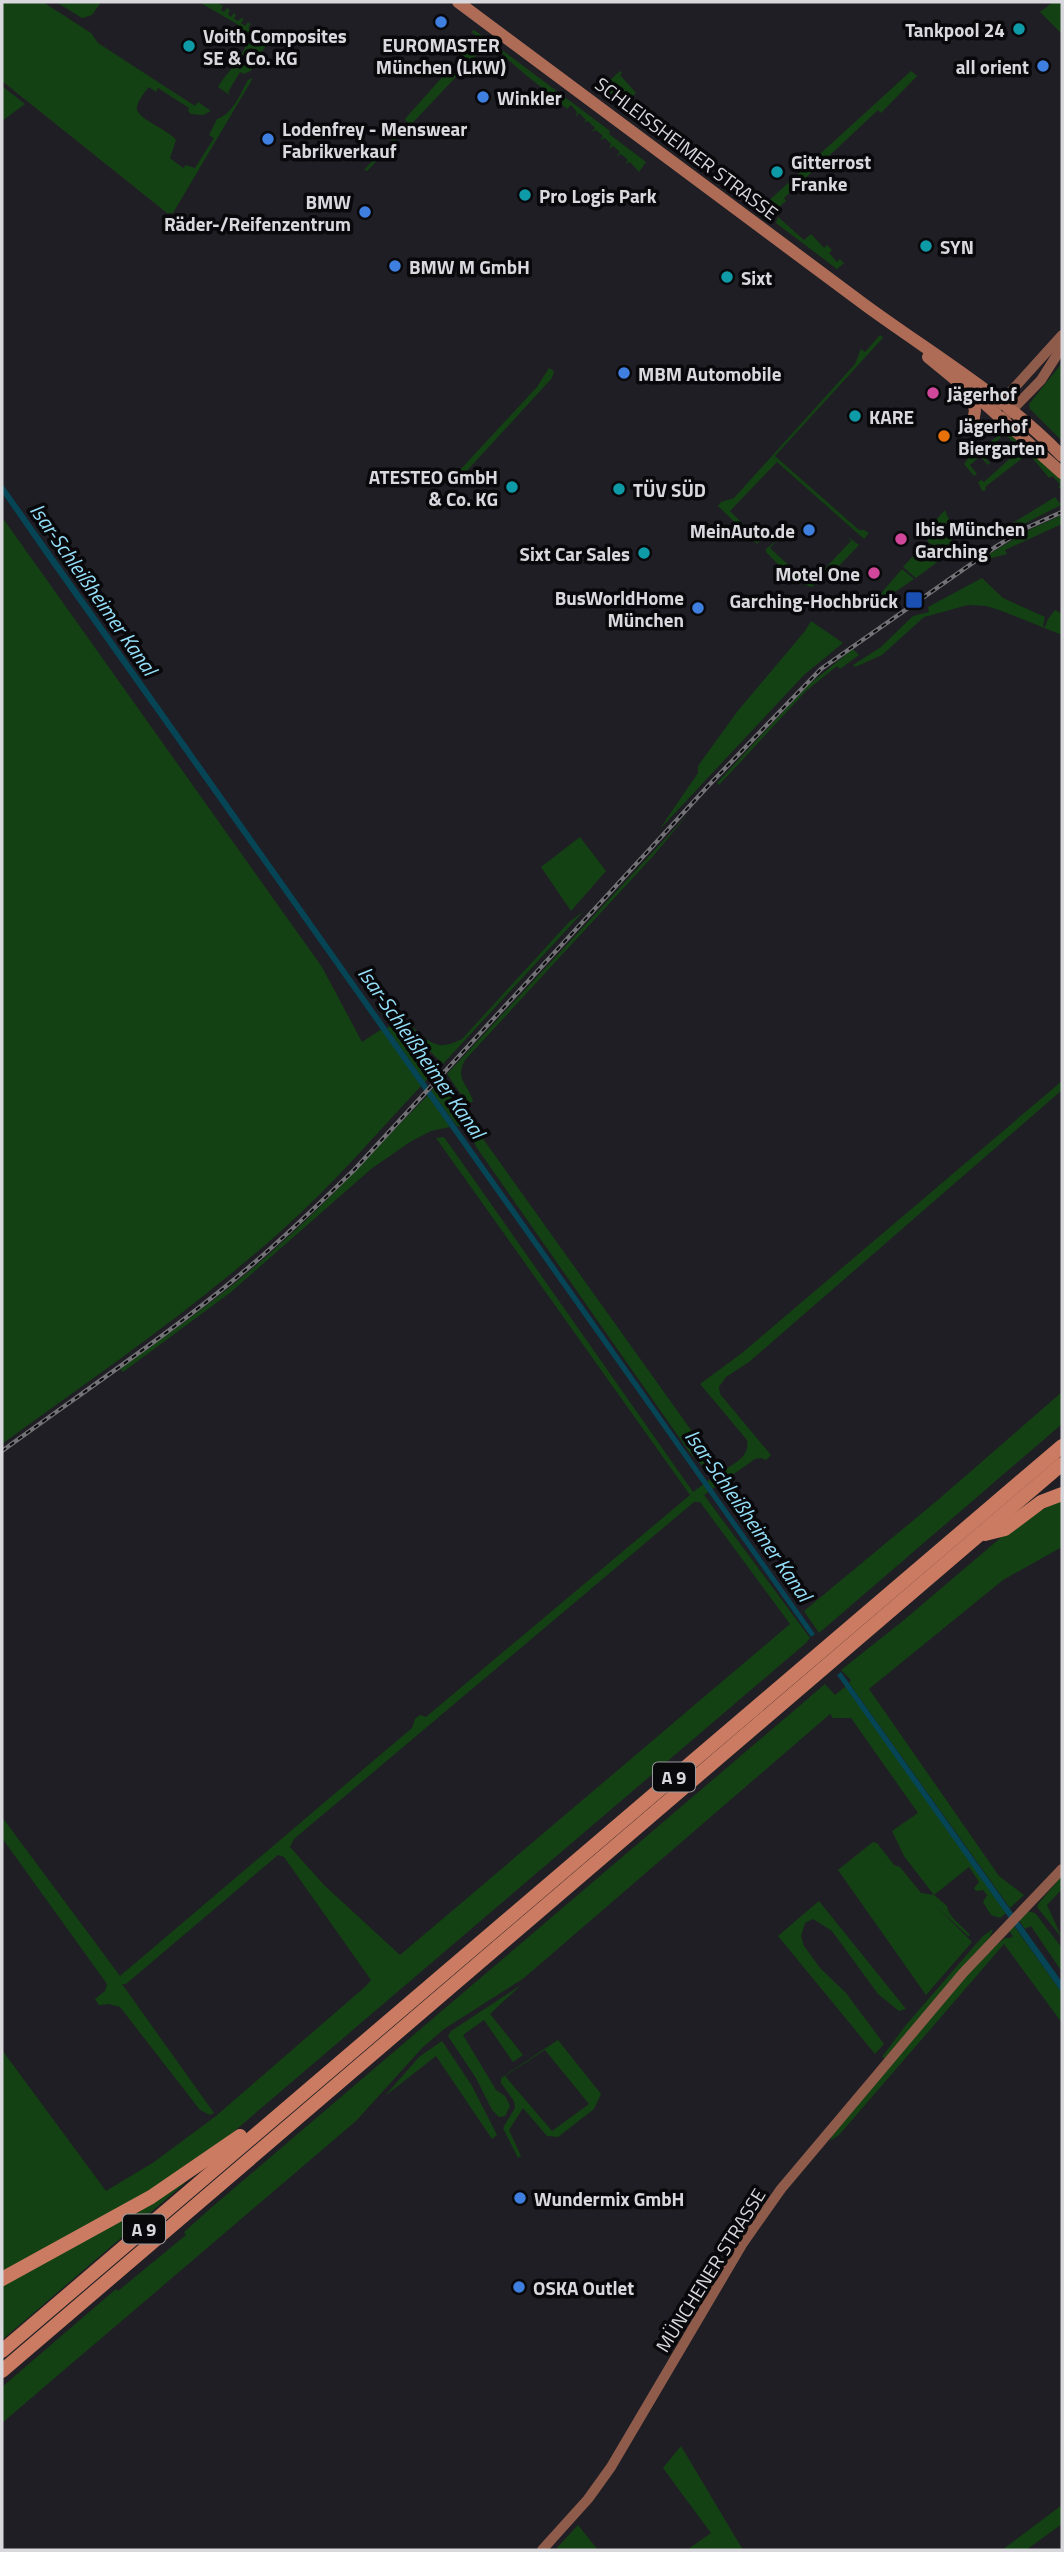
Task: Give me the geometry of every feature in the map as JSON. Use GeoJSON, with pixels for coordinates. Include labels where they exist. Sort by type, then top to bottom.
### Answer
{"type":"FeatureCollection","features":[{"type":"Feature","properties":{"kind":"highway","name":"A 9"},"geometry":{"type":"LineString","coordinates":[[2,2351],[1062,1446]]}},
{"type":"Feature","properties":{"kind":"highway","name":"A 9"},"geometry":{"type":"LineString","coordinates":[[2,2371],[1062,1464]]}},
{"type":"Feature","properties":{"kind":"highway"},"geometry":{"type":"LineString","coordinates":[[980,1535],[1005,1529],[1041,1502],[1062,1494]]}},
{"type":"Feature","properties":{"kind":"highway"},"geometry":{"type":"LineString","coordinates":[[2,2279],[141,2203],[186,2175],[258,2121],[286,2108]]}},
{"type":"Feature","properties":{"kind":"main road","name":"SCHLEISSHEIMER STRASSE"},"geometry":{"type":"LineString","coordinates":[[458,2],[893,325],[931,349],[1002,411],[1062,456]]}},
{"type":"Feature","properties":{"kind":"main road","name":"SCHLEISSHEIMER STRASSE"},"geometry":{"type":"LineString","coordinates":[[893,325],[969,390],[1002,411],[1062,473]]}},
{"type":"Feature","properties":{"kind":"main road"},"geometry":{"type":"LineString","coordinates":[[1002,411],[1062,335]]}},
{"type":"Feature","properties":{"kind":"main road"},"geometry":{"type":"LineString","coordinates":[[1002,411],[1041,380],[1062,347]]}},
{"type":"Feature","properties":{"kind":"main road"},"geometry":{"type":"LineString","coordinates":[[969,390],[975,410],[972,430]]}},
{"type":"Feature","properties":{"kind":"main road","name":"MÜNCHENER STRASSE"},"geometry":{"type":"LineString","coordinates":[[542,2550],[588,2499],[611,2467],[743,2243],[766,2210],[929,2013],[1020,1910],[1062,1869]]}},
{"type":"Feature","properties":{"kind":"green space"},"geometry":{"type":"Polygon","coordinates":[[[2,2],[43,2],[91,33],[98,43],[195,106],[198,102],[211,111],[203,115],[191,114],[189,108],[158,88],[156,92],[149,87],[139,101],[137,110],[141,115],[176,140],[170,158],[183,168],[186,165],[195,168],[214,138],[209,135],[217,119],[232,108],[248,80],[253,78],[173,213],[167,213],[2,81],[2,2]]]}},
{"type":"Feature","properties":{"kind":"green space"},"geometry":{"type":"Polygon","coordinates":[[[56,2],[101,2],[92,15],[82,18],[56,2]]]}},
{"type":"Feature","properties":{"kind":"green space"},"geometry":{"type":"Polygon","coordinates":[[[199,2],[217,2],[223,6],[221,10],[224,12],[227,8],[230,10],[228,14],[231,17],[234,13],[236,15],[234,19],[244,19],[241,23],[245,26],[248,22],[251,24],[248,28],[252,30],[257,28],[255,32],[259,35],[262,31],[266,40],[269,36],[272,38],[253,63],[252,70],[244,74],[240,72],[228,92],[231,96],[218,87],[245,48],[246,34],[237,24],[199,2]]]}},
{"type":"Feature","properties":{"kind":"green space"},"geometry":{"type":"Polygon","coordinates":[[[1053,2],[1062,2],[1062,34],[1040,12],[1053,2]]]}},
{"type":"Feature","properties":{"kind":"green space"},"geometry":{"type":"Polygon","coordinates":[[[474,30],[490,41],[367,171],[364,170],[408,123],[405,119],[478,37],[471,32],[474,30]]]}},
{"type":"Feature","properties":{"kind":"green space"},"geometry":{"type":"Polygon","coordinates":[[[498,47],[610,131],[609,134],[646,162],[639,172],[630,162],[625,164],[628,160],[621,154],[616,156],[620,152],[613,146],[609,149],[611,144],[605,138],[600,140],[603,136],[596,130],[591,132],[595,128],[588,121],[583,123],[586,120],[579,113],[576,117],[577,112],[571,105],[567,109],[509,60],[498,47]]]}},
{"type":"Feature","properties":{"kind":"green space"},"geometry":{"type":"Polygon","coordinates":[[[620,71],[620,75],[636,93],[620,107],[598,91],[620,71]]]}},
{"type":"Feature","properties":{"kind":"green space"},"geometry":{"type":"Polygon","coordinates":[[[911,71],[917,76],[881,113],[878,110],[784,198],[786,201],[768,216],[763,214],[763,206],[911,71]]]}},
{"type":"Feature","properties":{"kind":"green space"},"geometry":{"type":"Polygon","coordinates":[[[2,86],[25,104],[2,121],[2,86]]]}},
{"type":"Feature","properties":{"kind":"green space"},"geometry":{"type":"Polygon","coordinates":[[[778,217],[804,240],[811,234],[824,248],[827,245],[832,250],[829,253],[837,262],[840,259],[844,263],[837,269],[776,223],[778,217]]]}},
{"type":"Feature","properties":{"kind":"green space"},"geometry":{"type":"Polygon","coordinates":[[[880,335],[883,337],[881,340],[775,456],[859,530],[869,533],[864,539],[777,462],[730,511],[760,541],[757,544],[718,506],[721,502],[734,498],[855,364],[861,349],[865,352],[880,335]]]}},
{"type":"Feature","properties":{"kind":"green space"},"geometry":{"type":"Polygon","coordinates":[[[1062,363],[1062,441],[1030,409],[1029,404],[1062,363]]]}},
{"type":"Feature","properties":{"kind":"green space"},"geometry":{"type":"Polygon","coordinates":[[[549,368],[554,371],[552,378],[463,475],[453,475],[451,472],[456,467],[460,470],[537,387],[549,368]]]}},
{"type":"Feature","properties":{"kind":"green space"},"geometry":{"type":"Polygon","coordinates":[[[1008,433],[1061,478],[1062,487],[1058,489],[1060,484],[1052,476],[1049,478],[1030,455],[1025,456],[982,491],[978,482],[984,482],[1016,453],[1013,450],[1017,446],[1005,434],[1008,433]]]}},
{"type":"Feature","properties":{"kind":"green space"},"geometry":{"type":"Polygon","coordinates":[[[1000,435],[995,443],[1002,452],[1000,454],[992,445],[982,454],[990,463],[988,465],[980,456],[970,465],[977,474],[974,476],[964,464],[971,454],[1000,435]]]}},
{"type":"Feature","properties":{"kind":"green space"},"geometry":{"type":"Polygon","coordinates":[[[1055,497],[1061,505],[1002,535],[1000,531],[1055,497]]]}},
{"type":"Feature","properties":{"kind":"green space"},"geometry":{"type":"Polygon","coordinates":[[[945,510],[952,539],[945,556],[927,541],[929,538],[924,533],[945,510]]]}},
{"type":"Feature","properties":{"kind":"green space"},"geometry":{"type":"Polygon","coordinates":[[[1062,515],[1062,524],[1005,550],[1007,554],[988,559],[986,556],[1029,530],[1062,515]]]}},
{"type":"Feature","properties":{"kind":"green space"},"geometry":{"type":"Polygon","coordinates":[[[2,517],[322,967],[362,1042],[382,1029],[421,1086],[318,1196],[248,1260],[144,1341],[2,1444],[2,517]]]}},
{"type":"Feature","properties":{"kind":"green space"},"geometry":{"type":"Polygon","coordinates":[[[848,537],[859,545],[839,566],[812,587],[793,578],[766,552],[777,540],[770,548],[799,575],[803,571],[809,577],[813,574],[817,577],[851,541],[848,537]]]}},
{"type":"Feature","properties":{"kind":"green space"},"geometry":{"type":"Polygon","coordinates":[[[925,543],[944,557],[916,578],[903,567],[925,543]]]}},
{"type":"Feature","properties":{"kind":"green space"},"geometry":{"type":"Polygon","coordinates":[[[902,569],[914,579],[882,601],[877,598],[902,569]]]}},
{"type":"Feature","properties":{"kind":"green space"},"geometry":{"type":"Polygon","coordinates":[[[982,578],[1003,598],[1045,617],[1045,627],[1055,610],[1062,614],[1062,635],[1002,611],[986,606],[968,605],[924,617],[882,655],[855,667],[853,665],[881,647],[913,616],[929,612],[928,607],[982,578]]]}},
{"type":"Feature","properties":{"kind":"green space"},"geometry":{"type":"Polygon","coordinates":[[[811,621],[843,643],[804,675],[659,830],[698,773],[698,766],[737,712],[811,621]]]}},
{"type":"Feature","properties":{"kind":"green space"},"geometry":{"type":"Polygon","coordinates":[[[853,649],[859,655],[840,669],[837,666],[806,691],[719,785],[717,783],[807,686],[853,649]]]}},
{"type":"Feature","properties":{"kind":"green space"},"geometry":{"type":"Polygon","coordinates":[[[689,813],[654,855],[465,1060],[461,1072],[473,1102],[467,1103],[447,1074],[689,813]]]}},
{"type":"Feature","properties":{"kind":"green space"},"geometry":{"type":"Polygon","coordinates":[[[580,837],[606,871],[571,911],[541,867],[580,837]]]}},
{"type":"Feature","properties":{"kind":"green space"},"geometry":{"type":"Polygon","coordinates":[[[583,912],[443,1064],[405,1027],[410,1025],[428,1040],[439,1045],[462,1039],[569,922],[583,912]]]}},
{"type":"Feature","properties":{"kind":"green space"},"geometry":{"type":"Polygon","coordinates":[[[391,1025],[396,1031],[399,1027],[438,1068],[425,1082],[387,1028],[391,1025]]]}},
{"type":"Feature","properties":{"kind":"green space"},"geometry":{"type":"Polygon","coordinates":[[[444,1076],[456,1094],[467,1121],[462,1127],[457,1126],[431,1091],[444,1076]]]}},
{"type":"Feature","properties":{"kind":"green space"},"geometry":{"type":"Polygon","coordinates":[[[1062,1081],[1062,1090],[749,1362],[726,1377],[719,1387],[720,1394],[771,1455],[766,1460],[755,1459],[704,1495],[810,1638],[806,1643],[231,2134],[152,2189],[2,2272],[2,2050],[106,2191],[154,2162],[216,2116],[371,1980],[284,1857],[278,1855],[126,1984],[122,1984],[214,2113],[210,2115],[200,2110],[120,2007],[99,2005],[95,1999],[105,1991],[107,1984],[2,1838],[2,1817],[120,1976],[412,1728],[415,1719],[420,1715],[426,1717],[690,1495],[436,1138],[444,1137],[693,1492],[713,1477],[690,1453],[477,1148],[473,1140],[479,1140],[476,1129],[721,1472],[744,1456],[747,1440],[700,1384],[742,1353],[1062,1081]],[[694,1502],[294,1839],[290,1847],[324,1885],[400,1955],[790,1624],[700,1502],[694,1502]]]}},
{"type":"Feature","properties":{"kind":"green space"},"geometry":{"type":"Polygon","coordinates":[[[428,1095],[450,1127],[431,1131],[410,1142],[371,1169],[231,1292],[123,1372],[120,1369],[249,1272],[325,1202],[428,1095]]]}},
{"type":"Feature","properties":{"kind":"green space"},"geometry":{"type":"Polygon","coordinates":[[[1062,1392],[1062,1424],[819,1633],[804,1611],[1062,1392]]]}},
{"type":"Feature","properties":{"kind":"green space"},"geometry":{"type":"Polygon","coordinates":[[[1062,1499],[1062,1547],[1003,1580],[869,1689],[999,1876],[1024,1895],[1010,1908],[849,1683],[851,1680],[841,1670],[1018,1523],[1062,1499]]]}},
{"type":"Feature","properties":{"kind":"green space"},"geometry":{"type":"Polygon","coordinates":[[[825,1684],[835,1695],[846,1686],[1006,1913],[1000,1918],[991,1915],[983,1902],[987,1895],[983,1890],[976,1891],[974,1888],[979,1882],[969,1867],[934,1895],[904,1856],[892,1831],[918,1813],[851,1718],[833,1718],[830,1714],[524,1978],[444,2029],[422,2048],[356,2121],[2,2423],[2,2387],[116,2289],[118,2291],[186,2235],[184,2232],[212,2207],[825,1684]]]}},
{"type":"Feature","properties":{"kind":"green space"},"geometry":{"type":"Polygon","coordinates":[[[873,1842],[877,1843],[894,1865],[900,1867],[921,1893],[934,1895],[947,1906],[953,1918],[970,1935],[935,1905],[972,1942],[926,1995],[838,1870],[873,1842]]]}},
{"type":"Feature","properties":{"kind":"green space"},"geometry":{"type":"Polygon","coordinates":[[[1062,1876],[1062,1889],[1047,1905],[1062,1938],[1037,1907],[1062,1876]]]}},
{"type":"Feature","properties":{"kind":"green space"},"geometry":{"type":"Polygon","coordinates":[[[819,1901],[906,2009],[899,2011],[878,1994],[832,1931],[813,1919],[805,1923],[801,1936],[804,1946],[820,1968],[846,1993],[884,2044],[875,2054],[778,1936],[819,1901]]]}},
{"type":"Feature","properties":{"kind":"green space"},"geometry":{"type":"Polygon","coordinates":[[[1027,1911],[1035,1913],[1062,1948],[1062,1972],[1031,1926],[1025,1929],[1019,1920],[1027,1911]]]}},
{"type":"Feature","properties":{"kind":"green space"},"geometry":{"type":"Polygon","coordinates":[[[1014,1926],[1062,1993],[1062,2023],[1004,1944],[839,2135],[830,2141],[834,2132],[985,1954],[1005,1938],[1013,1936],[1009,1931],[1014,1926]]]}},
{"type":"Feature","properties":{"kind":"green space"},"geometry":{"type":"Polygon","coordinates":[[[993,1929],[990,1937],[885,2058],[882,2057],[983,1936],[993,1929]]]}},
{"type":"Feature","properties":{"kind":"green space"},"geometry":{"type":"Polygon","coordinates":[[[521,1985],[490,2014],[523,2055],[513,2062],[484,2020],[463,2035],[496,2090],[505,2096],[510,2106],[505,2116],[499,2117],[492,2110],[476,2078],[448,2036],[451,2031],[521,1985]]]}},
{"type":"Feature","properties":{"kind":"green space"},"geometry":{"type":"Polygon","coordinates":[[[558,2040],[601,2094],[594,2109],[558,2137],[547,2136],[523,2108],[509,2130],[521,2156],[518,2158],[503,2128],[515,2108],[514,2101],[501,2083],[501,2078],[558,2040]],[[545,2050],[505,2076],[552,2131],[589,2104],[545,2050]]]}},
{"type":"Feature","properties":{"kind":"green space"},"geometry":{"type":"Polygon","coordinates":[[[442,2041],[472,2086],[497,2135],[492,2139],[436,2056],[385,2096],[419,2057],[442,2041]]]}},
{"type":"Feature","properties":{"kind":"green space"},"geometry":{"type":"Polygon","coordinates":[[[185,2183],[2,2340],[2,2284],[185,2183]]]}},
{"type":"Feature","properties":{"kind":"green space"},"geometry":{"type":"Polygon","coordinates":[[[681,2446],[743,2550],[687,2550],[711,2533],[663,2468],[681,2446]]]}},
{"type":"Feature","properties":{"kind":"green space"},"geometry":{"type":"Polygon","coordinates":[[[1062,2505],[1062,2524],[1026,2550],[1002,2550],[1062,2505]]]}},
{"type":"Feature","properties":{"kind":"green space"},"geometry":{"type":"Polygon","coordinates":[[[578,2525],[598,2550],[555,2550],[578,2525]]]}},
{"type":"Feature","properties":{"kind":"water"},"geometry":{"type":"Polygon","coordinates":[[[2,483],[815,1634],[811,1637],[47,558],[2,493],[2,483]]]}},
{"type":"Feature","properties":{"kind":"water"},"geometry":{"type":"Polygon","coordinates":[[[841,1672],[1062,1982],[1062,1993],[837,1675],[841,1672]]]}},
{"type":"Feature","properties":{"kind":"railway"},"geometry":{"type":"LineString","coordinates":[[2,1451],[188,1316],[262,1256],[315,1208],[354,1170],[709,785],[821,669],[994,548],[1024,529],[1062,512]]}},
{"type":"Feature","properties":{"kind":"place","name":"EUROMASTER München (LKW)"},"geometry":{"type":"Point","coordinates":[441,22]}},
{"type":"Feature","properties":{"kind":"place","name":"Tankpool 24"},"geometry":{"type":"Point","coordinates":[1019,29]}},
{"type":"Feature","properties":{"kind":"place","name":"Voith Composites SE & Co. KG"},"geometry":{"type":"Point","coordinates":[189,46]}},
{"type":"Feature","properties":{"kind":"place","name":"all orient"},"geometry":{"type":"Point","coordinates":[1043,66]}},
{"type":"Feature","properties":{"kind":"place","name":"Winkler"},"geometry":{"type":"Point","coordinates":[483,97]}},
{"type":"Feature","properties":{"kind":"place","name":"Lodenfrey - Menswear Fabrikverkauf"},"geometry":{"type":"Point","coordinates":[268,139]}},
{"type":"Feature","properties":{"kind":"place","name":"Gitterrost Franke"},"geometry":{"type":"Point","coordinates":[777,172]}},
{"type":"Feature","properties":{"kind":"place","name":"Pro Logis Park"},"geometry":{"type":"Point","coordinates":[525,195]}},
{"type":"Feature","properties":{"kind":"place","name":"BMW Räder-/Reifenzentrum"},"geometry":{"type":"Point","coordinates":[365,212]}},
{"type":"Feature","properties":{"kind":"place","name":"SYN"},"geometry":{"type":"Point","coordinates":[926,246]}},
{"type":"Feature","properties":{"kind":"place","name":"BMW M GmbH"},"geometry":{"type":"Point","coordinates":[395,266]}},
{"type":"Feature","properties":{"kind":"place","name":"Sixt"},"geometry":{"type":"Point","coordinates":[727,277]}},
{"type":"Feature","properties":{"kind":"place","name":"MBM Automobile"},"geometry":{"type":"Point","coordinates":[624,373]}},
{"type":"Feature","properties":{"kind":"place","name":"Jägerhof"},"geometry":{"type":"Point","coordinates":[933,393]}},
{"type":"Feature","properties":{"kind":"place","name":"KARE"},"geometry":{"type":"Point","coordinates":[855,416]}},
{"type":"Feature","properties":{"kind":"place","name":"Jägerhof Biergarten"},"geometry":{"type":"Point","coordinates":[944,436]}},
{"type":"Feature","properties":{"kind":"place","name":"ATESTEO GmbH & Co. KG"},"geometry":{"type":"Point","coordinates":[512,487]}},
{"type":"Feature","properties":{"kind":"place","name":"TÜV SÜD"},"geometry":{"type":"Point","coordinates":[619,489]}},
{"type":"Feature","properties":{"kind":"place","name":"MeinAuto.de"},"geometry":{"type":"Point","coordinates":[809,530]}},
{"type":"Feature","properties":{"kind":"place","name":"Ibis München Garching"},"geometry":{"type":"Point","coordinates":[901,539]}},
{"type":"Feature","properties":{"kind":"place","name":"Sixt Car Sales"},"geometry":{"type":"Point","coordinates":[644,553]}},
{"type":"Feature","properties":{"kind":"place","name":"Motel One"},"geometry":{"type":"Point","coordinates":[874,573]}},
{"type":"Feature","properties":{"kind":"place","name":"Garching-Hochbrück"},"geometry":{"type":"Point","coordinates":[914,600]}},
{"type":"Feature","properties":{"kind":"place","name":"BusWorldHome München"},"geometry":{"type":"Point","coordinates":[698,608]}},
{"type":"Feature","properties":{"kind":"place","name":"Wundermix GmbH"},"geometry":{"type":"Point","coordinates":[520,2198]}},
{"type":"Feature","properties":{"kind":"place","name":"OSKA Outlet"},"geometry":{"type":"Point","coordinates":[519,2287]}},
{"type":"Feature","properties":{"kind":"water label","name":"Isar-Schleißheimer Kanal"},"geometry":{"type":"Point","coordinates":[94,589]}},
{"type":"Feature","properties":{"kind":"water label","name":"Isar-Schleißheimer Kanal"},"geometry":{"type":"Point","coordinates":[422,1052]}},
{"type":"Feature","properties":{"kind":"water label","name":"Isar-Schleißheimer Kanal"},"geometry":{"type":"Point","coordinates":[749,1515]}}]}
